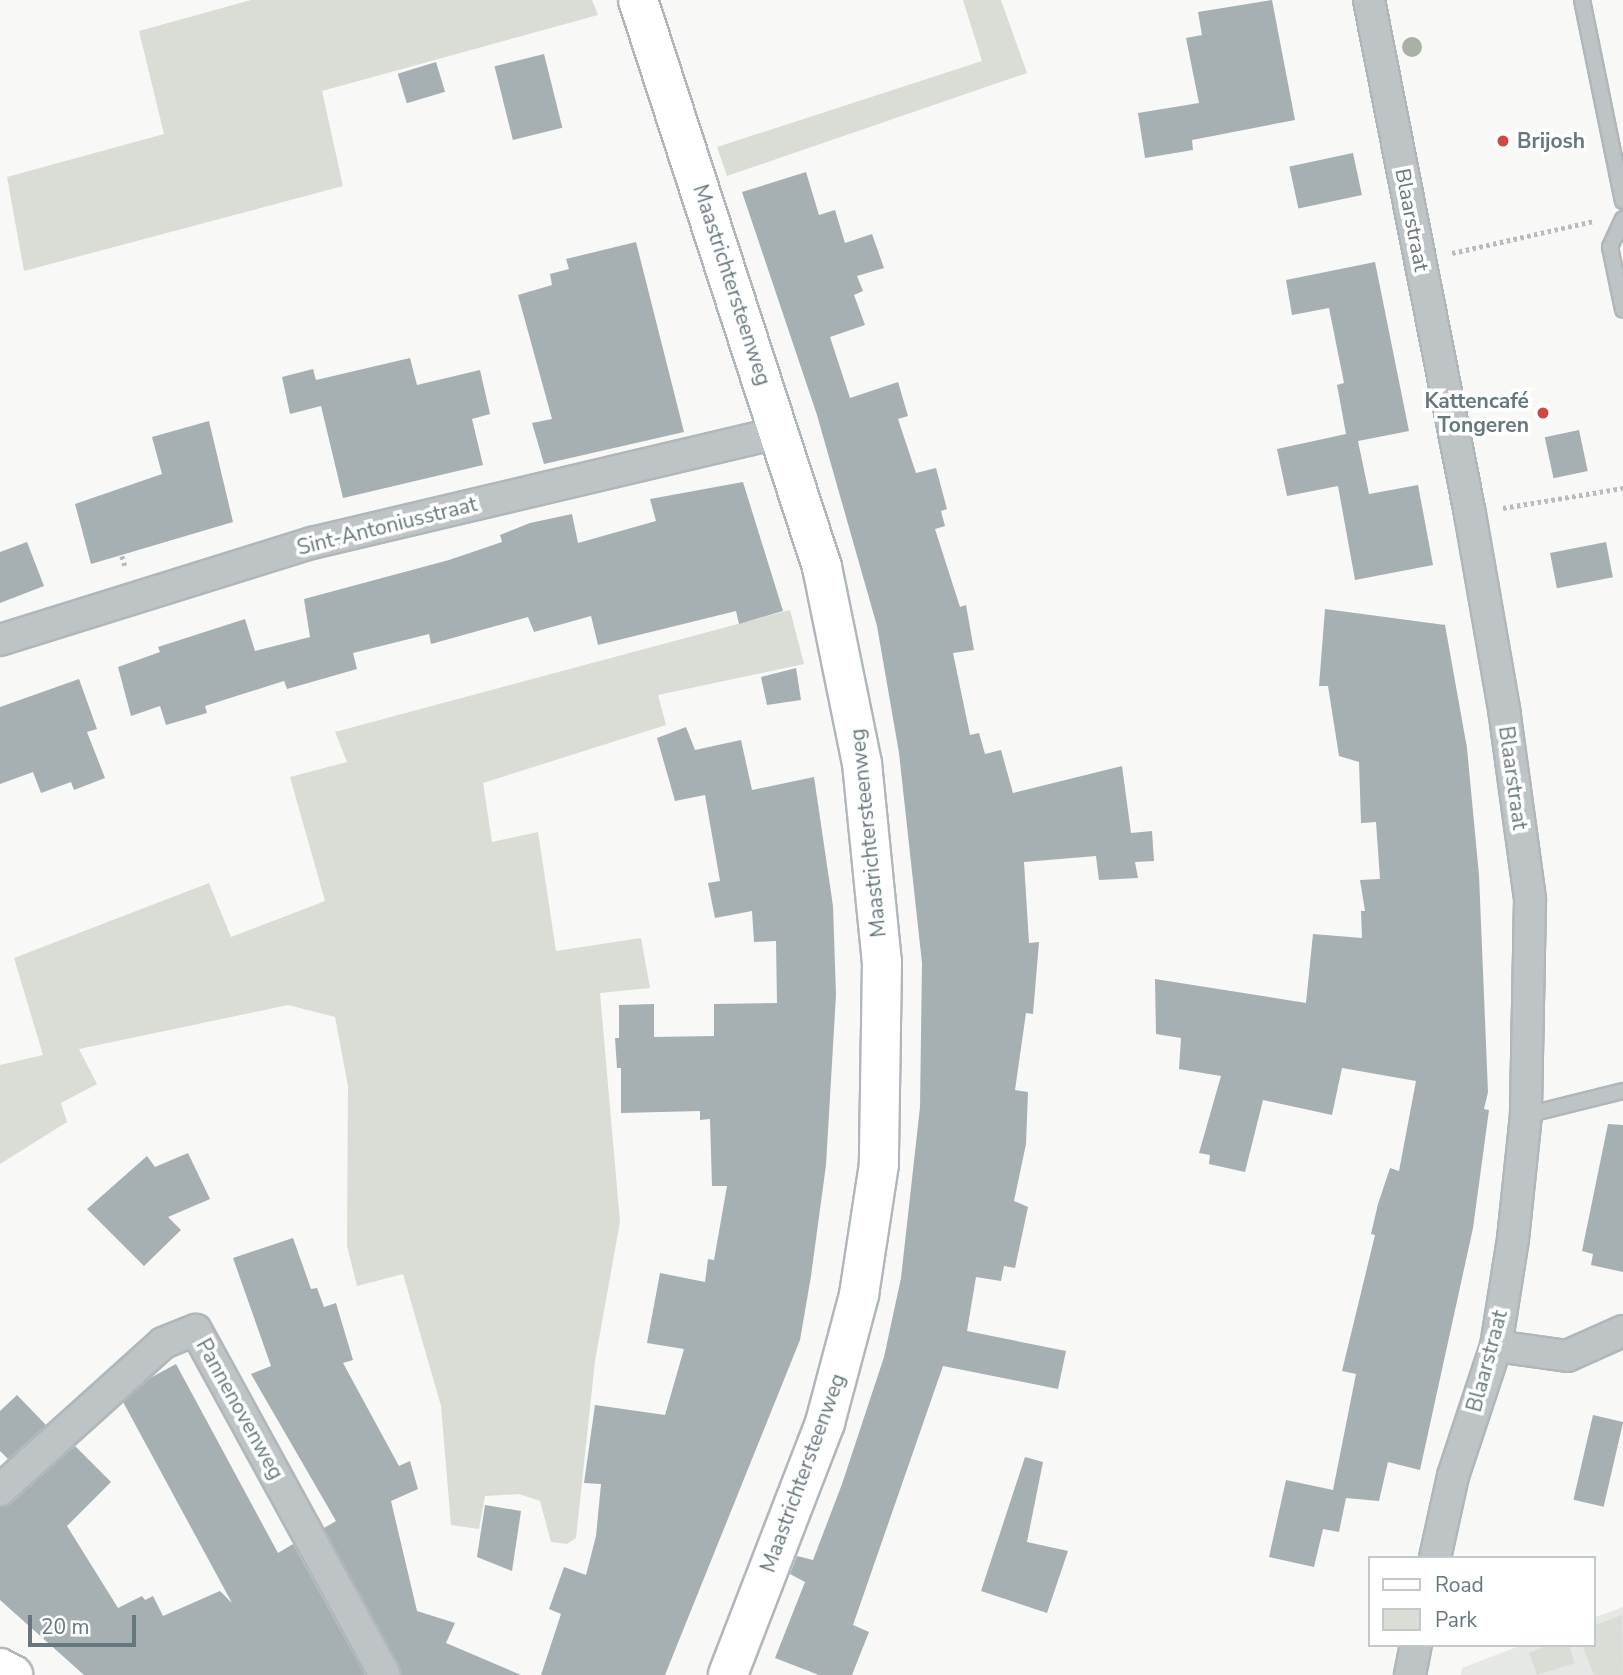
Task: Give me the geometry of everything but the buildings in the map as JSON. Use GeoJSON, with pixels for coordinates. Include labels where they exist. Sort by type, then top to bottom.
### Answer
{"type":"FeatureCollection","features":[{"type":"Feature","properties":{"kind":"main road","name":"Maastrichtersteenweg"},"geometry":{"type":"LineString","coordinates":[[638,0],[780,432],[825,580],[862,763],[882,962],[881,1111],[871,1230],[843,1362],[825,1423],[728,1675]]}},
{"type":"Feature","properties":{"kind":"main road"},"geometry":{"type":"LineString","coordinates":[[0,1668],[13,1675]]}},
{"type":"Feature","properties":{"kind":"street","name":"Blaarstraat"},"geometry":{"type":"LineString","coordinates":[[1368,0],[1470,514],[1504,709],[1530,900],[1526,1115],[1496,1346],[1453,1476],[1435,1556]]}},
{"type":"Feature","properties":{"kind":"street","name":"Sint-Antoniusstraat"},"geometry":{"type":"LineString","coordinates":[[0,640],[312,543],[780,432]]}},
{"type":"Feature","properties":{"kind":"street","name":"Pannenovenweg"},"geometry":{"type":"LineString","coordinates":[[0,1490],[163,1343],[196,1330],[385,1675]]}},
{"type":"Feature","properties":{"kind":"street"},"geometry":{"type":"LineString","coordinates":[[1496,1346],[1567,1356],[1623,1331]]}},
{"type":"Feature","properties":{"kind":"street"},"geometry":{"type":"LineString","coordinates":[[1410,1675],[1416,1647]]}},
{"type":"Feature","properties":{"kind":"lane"},"geometry":{"type":"LineString","coordinates":[[1582,0],[1623,201]]}},
{"type":"Feature","properties":{"kind":"lane"},"geometry":{"type":"LineString","coordinates":[[1623,219],[1610,247],[1623,310]]}},
{"type":"Feature","properties":{"kind":"lane"},"geometry":{"type":"LineString","coordinates":[[1526,1115],[1623,1091]]}},
{"type":"Feature","properties":{"kind":"path"},"geometry":{"type":"LineString","coordinates":[[1420,260],[1596,220]]}},
{"type":"Feature","properties":{"kind":"path"},"geometry":{"type":"LineString","coordinates":[[1470,514],[1623,488]]}},
{"type":"Feature","properties":{"kind":"path"},"geometry":{"type":"LineString","coordinates":[[122,556],[125,567]]}},
{"type":"Feature","properties":{"kind":"shaded area"},"geometry":{"type":"Polygon","coordinates":[[[1623,1607],[1623,1675],[1461,1675],[1462,1668],[1517,1647],[1595,1647],[1595,1617],[1623,1607]]]}},
{"type":"Feature","properties":{"kind":"green space"},"geometry":{"type":"Polygon","coordinates":[[[251,0],[592,0],[598,15],[322,91],[343,186],[24,271],[7,177],[164,134],[139,31],[251,0]]]}},
{"type":"Feature","properties":{"kind":"green space"},"geometry":{"type":"Polygon","coordinates":[[[963,0],[1001,0],[1027,73],[727,176],[717,147],[982,61],[963,0]]]}},
{"type":"Feature","properties":{"kind":"green space"},"geometry":{"type":"Polygon","coordinates":[[[790,610],[804,664],[658,695],[666,725],[483,783],[492,842],[538,832],[556,951],[641,938],[650,988],[600,993],[620,1222],[595,1361],[576,1538],[567,1544],[551,1542],[540,1501],[519,1494],[485,1496],[479,1529],[451,1525],[441,1406],[403,1274],[357,1286],[347,1246],[348,1086],[335,1017],[288,1005],[79,1049],[97,1084],[61,1103],[67,1122],[0,1164],[0,1065],[43,1055],[14,958],[209,883],[231,937],[325,901],[290,777],[347,762],[335,732],[790,610]]]}},
{"type":"Feature","properties":{"kind":"green space"},"geometry":{"type":"Polygon","coordinates":[[[1622,1615],[1623,1675],[1594,1675],[1583,1647],[1595,1647],[1595,1625],[1622,1615]]]}},
{"type":"Feature","properties":{"kind":"green space"},"geometry":{"type":"Polygon","coordinates":[[[1543,1647],[1570,1647],[1575,1663],[1537,1675],[1529,1653],[1543,1647]]]}},
{"type":"Feature","properties":{"kind":"place","name":"Brijosh"},"geometry":{"type":"Point","coordinates":[1503,141]}},
{"type":"Feature","properties":{"kind":"place","name":"Kattencafé Tongeren"},"geometry":{"type":"Point","coordinates":[1543,413]}}]}
